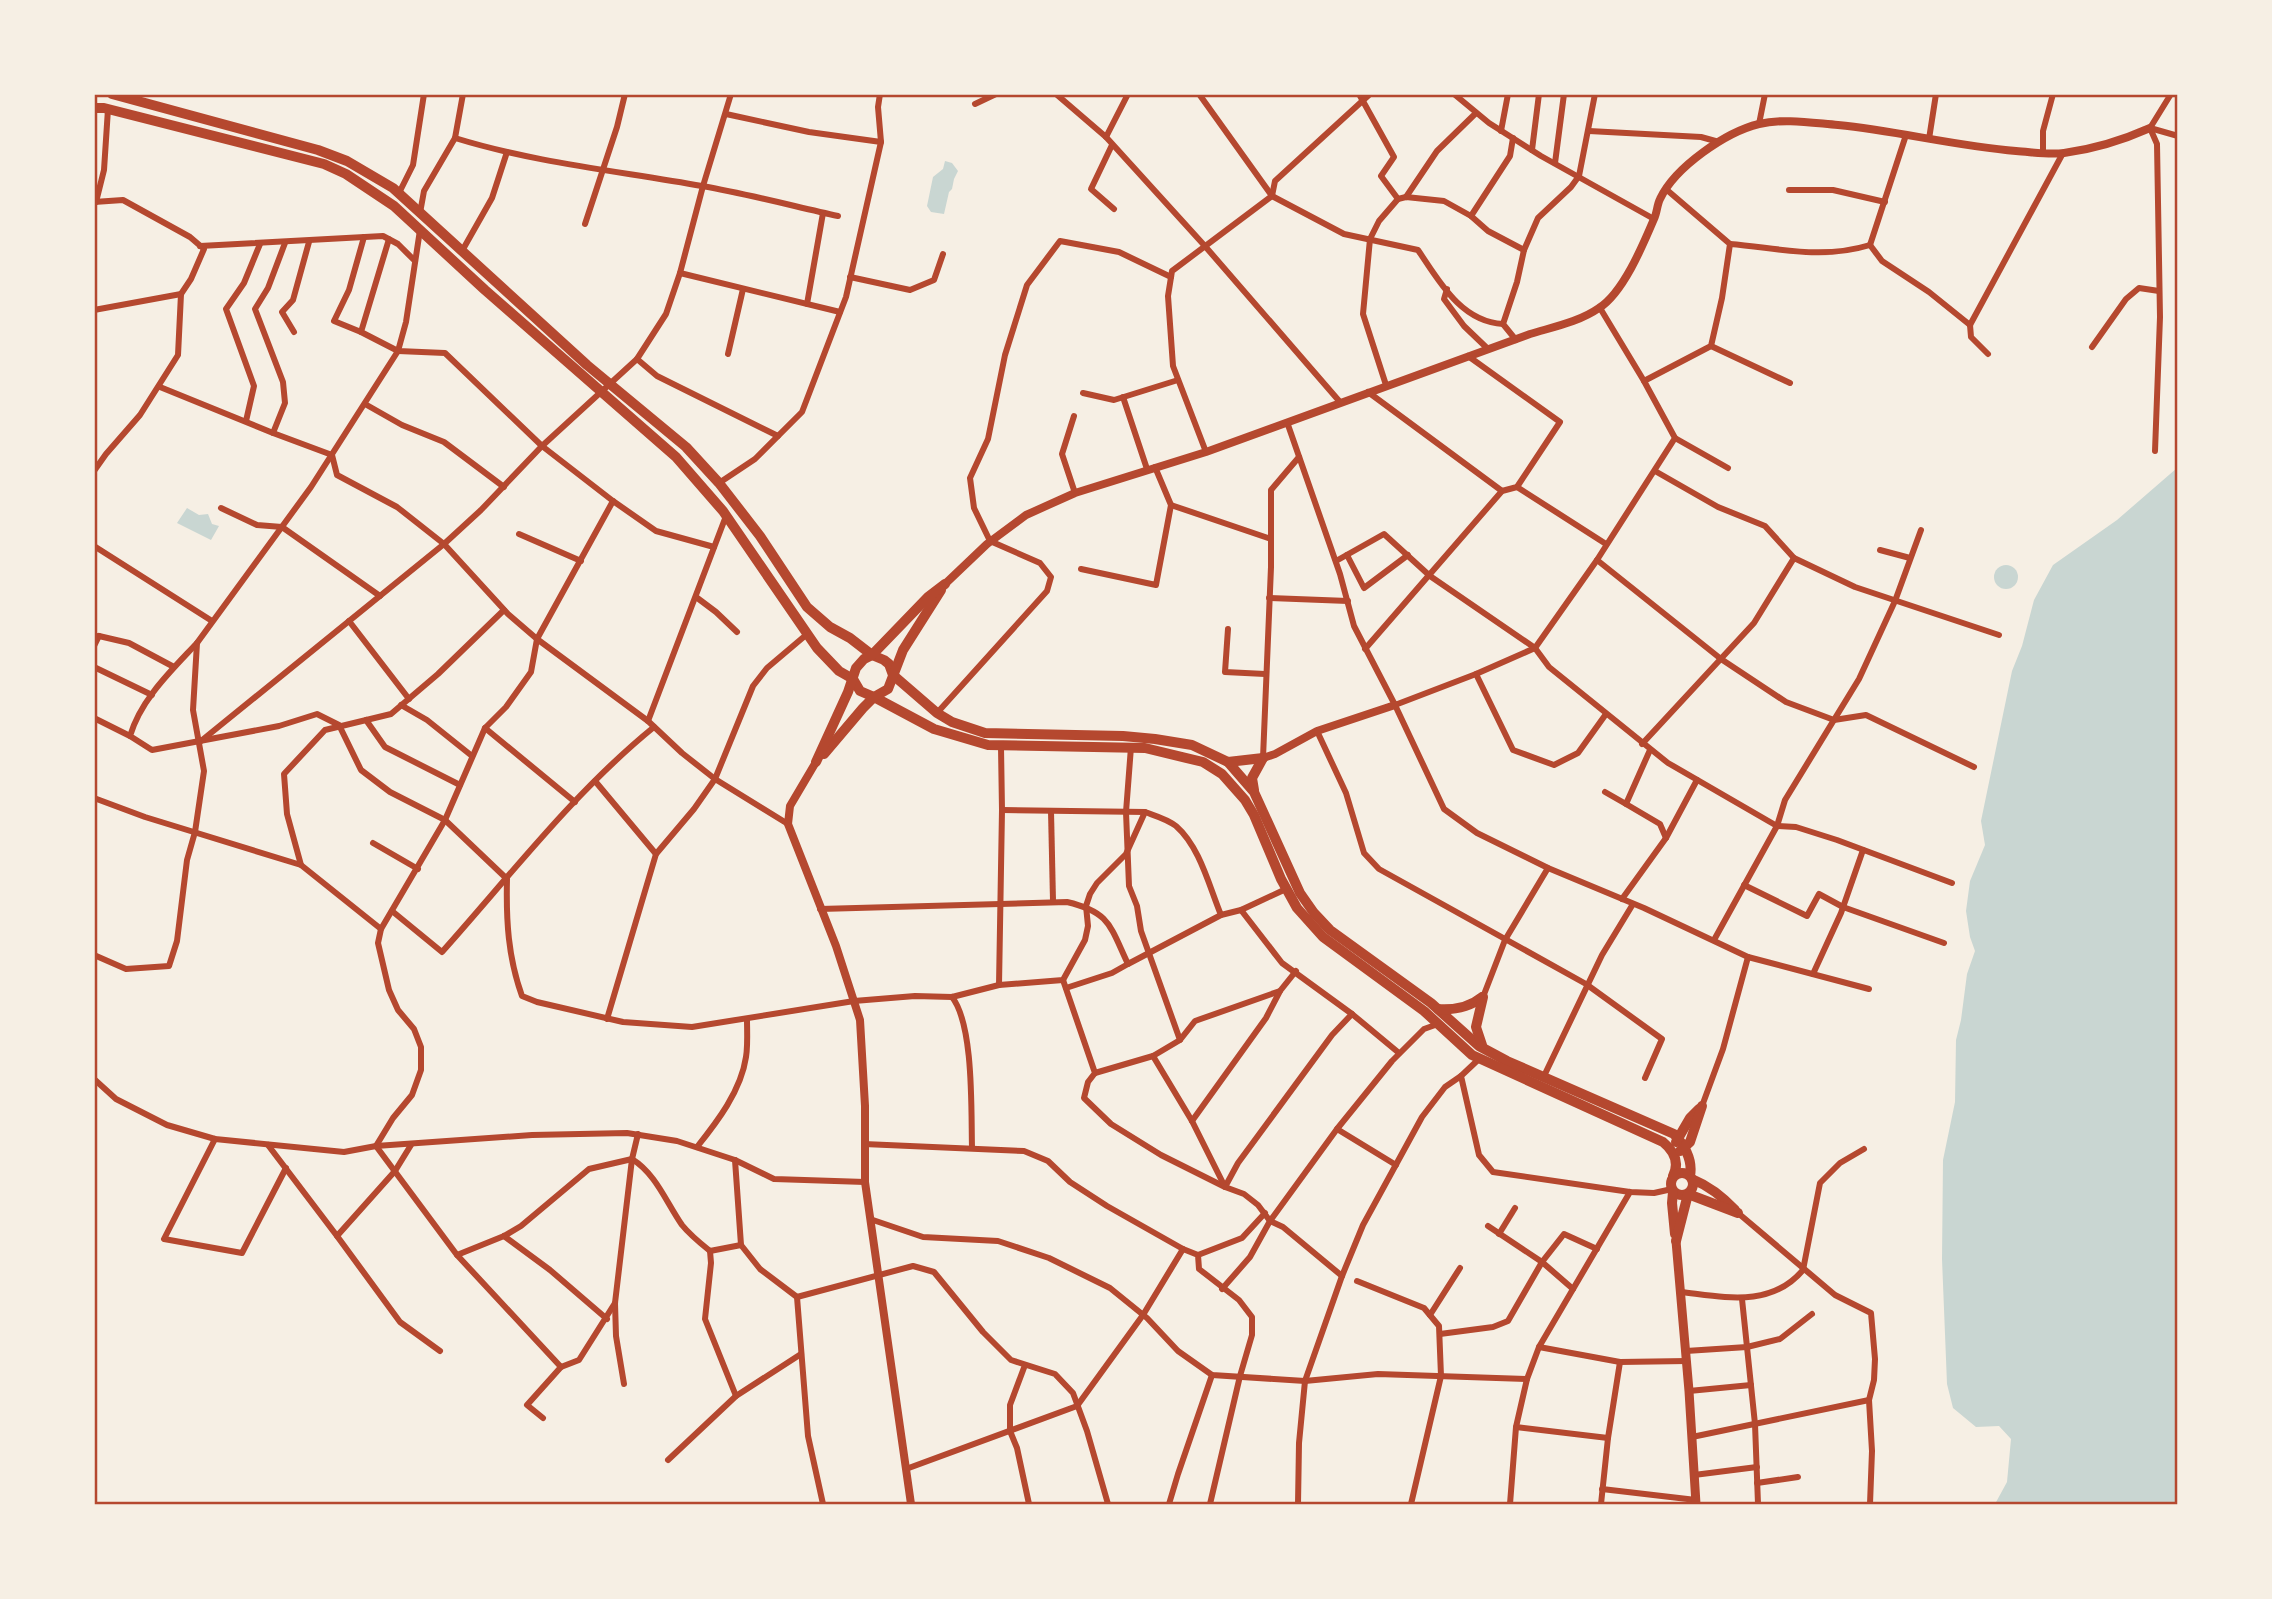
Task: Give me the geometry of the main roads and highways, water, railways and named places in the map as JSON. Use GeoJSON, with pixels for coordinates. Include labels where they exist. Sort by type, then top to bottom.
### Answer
{"type":"FeatureCollection","features":[{"type":"Feature","properties":{"kind":"main road"},"geometry":{"type":"LineString","coordinates":[[112,94],[318,149],[374,175],[398,193],[587,365],[686,447],[760,536],[807,607],[819,619],[862,646],[872,656],[889,664],[893,676],[937,713],[952,722],[985,733],[1124,736],[1192,746],[1227,762],[1254,792]]}},
{"type":"Feature","properties":{"kind":"main road"},"geometry":{"type":"LineString","coordinates":[[94,108],[108,109],[324,164],[375,192],[676,457],[726,516],[806,635],[839,671],[853,679],[860,691],[934,729],[1001,747],[1131,747],[1203,762],[1236,787],[1254,815],[1286,889],[1315,930],[1404,996],[1479,1059],[1663,1142],[1673,1153],[1677,1168],[1670,1182],[1673,1190],[1696,1502]]}},
{"type":"Feature","properties":{"kind":"main road"},"geometry":{"type":"LineString","coordinates":[[945,584],[903,650],[888,689],[874,697],[816,762],[859,663],[872,656],[928,597],[945,584]]}},
{"type":"Feature","properties":{"kind":"main road"},"geometry":{"type":"LineString","coordinates":[[1227,762],[1263,758],[1252,778],[1254,792],[1300,894],[1330,930],[1438,1009],[1484,1049],[1661,1127],[1682,1143],[1692,1166],[1690,1178],[1693,1186],[1688,1194],[1676,1241]]}},
{"type":"Feature","properties":{"kind":"main road"},"geometry":{"type":"LineString","coordinates":[[1438,1009],[1461,1007],[1483,997],[1476,1027],[1484,1049]]}},
{"type":"Feature","properties":{"kind":"main road"},"geometry":{"type":"LineString","coordinates":[[1673,1153],[1682,1143],[1690,1118],[1702,1106],[1690,1142],[1682,1143]]}},
{"type":"Feature","properties":{"kind":"main road"},"geometry":{"type":"LineString","coordinates":[[1661,1127],[1690,1118]]}},
{"type":"Feature","properties":{"kind":"main road"},"geometry":{"type":"LineString","coordinates":[[1673,1176],[1683,1173],[1703,1184],[1738,1213],[1673,1190]]}}]}
